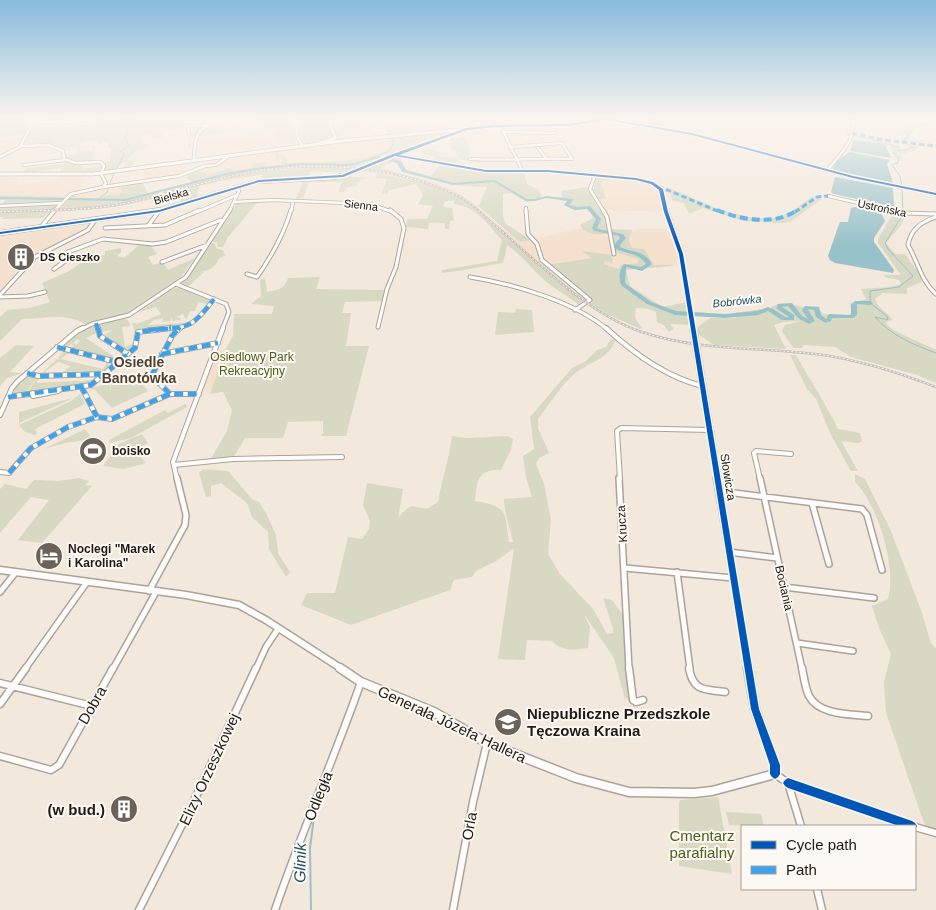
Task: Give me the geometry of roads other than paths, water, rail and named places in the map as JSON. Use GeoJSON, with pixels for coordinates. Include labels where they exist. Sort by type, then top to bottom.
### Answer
{"type":"FeatureCollection","features":[{"type":"Feature","properties":{"kind":"street"},"geometry":{"type":"LineString","coordinates":[[24,165],[61,160]]}},
{"type":"Feature","properties":{"kind":"street"},"geometry":{"type":"LineString","coordinates":[[67,160],[76,163],[100,162],[104,166],[101,174],[106,183],[103,187]]}},
{"type":"Feature","properties":{"kind":"street"},"geometry":{"type":"LineString","coordinates":[[41,227],[46,219],[65,200],[75,193],[103,187],[169,178],[198,160]]}},
{"type":"Feature","properties":{"kind":"street"},"geometry":{"type":"LineString","coordinates":[[0,174],[71,176],[218,164],[223,160]]}},
{"type":"Feature","properties":{"kind":"street","name":"Bielska"},"geometry":{"type":"LineString","coordinates":[[0,233],[159,211],[244,185],[269,180],[333,178],[360,170],[381,160]]}},
{"type":"Feature","properties":{"kind":"street"},"geometry":{"type":"LineString","coordinates":[[425,160],[479,170],[522,170],[595,175],[590,189],[607,217],[614,254]]}},
{"type":"Feature","properties":{"kind":"street"},"geometry":{"type":"LineString","coordinates":[[505,160],[523,160]]}},
{"type":"Feature","properties":{"kind":"street","name":"Bielska"},"geometry":{"type":"LineString","coordinates":[[789,160],[826,171],[936,194]]}},
{"type":"Feature","properties":{"kind":"street"},"geometry":{"type":"LineString","coordinates":[[826,171],[834,160]]}},
{"type":"Feature","properties":{"kind":"street"},"geometry":{"type":"LineString","coordinates":[[518,161],[522,170]]}},
{"type":"Feature","properties":{"kind":"street","name":"Słowicza"},"geometry":{"type":"LineString","coordinates":[[595,175],[636,179],[656,185],[661,189],[666,212],[681,254],[755,709],[775,765],[775,774]]}},
{"type":"Feature","properties":{"kind":"street"},"geometry":{"type":"LineString","coordinates":[[0,415],[12,388],[77,331],[96,322],[129,315],[188,274],[234,202],[237,195],[236,188]]}},
{"type":"Feature","properties":{"kind":"street"},"geometry":{"type":"LineString","coordinates":[[236,188],[237,195]]}},
{"type":"Feature","properties":{"kind":"street"},"geometry":{"type":"LineString","coordinates":[[105,228],[172,223],[237,195]]}},
{"type":"Feature","properties":{"kind":"street","name":"Ustrońska"},"geometry":{"type":"LineString","coordinates":[[828,196],[903,213],[936,215]]}},
{"type":"Feature","properties":{"kind":"street"},"geometry":{"type":"LineString","coordinates":[[0,206],[65,200]]}},
{"type":"Feature","properties":{"kind":"street","name":"Sienna"},"geometry":{"type":"LineString","coordinates":[[234,202],[273,200],[373,205],[392,212],[404,222],[396,267],[387,289],[378,327]]}},
{"type":"Feature","properties":{"kind":"street"},"geometry":{"type":"LineString","coordinates":[[247,274],[257,277],[270,258],[282,230],[293,211],[293,202]]}},
{"type":"Feature","properties":{"kind":"street"},"geometry":{"type":"LineString","coordinates":[[526,208],[528,234],[537,244],[542,260],[590,300],[575,310]]}},
{"type":"Feature","properties":{"kind":"street"},"geometry":{"type":"LineString","coordinates":[[148,226],[159,211]]}},
{"type":"Feature","properties":{"kind":"street"},"geometry":{"type":"LineString","coordinates":[[936,215],[916,226],[912,231],[908,245],[917,260],[926,285],[936,294]]}},
{"type":"Feature","properties":{"kind":"street"},"geometry":{"type":"LineString","coordinates":[[0,296],[35,257],[88,230],[95,220]]}},
{"type":"Feature","properties":{"kind":"street"},"geometry":{"type":"LineString","coordinates":[[68,252],[104,239],[154,244],[166,242],[221,220]]}},
{"type":"Feature","properties":{"kind":"street"},"geometry":{"type":"LineString","coordinates":[[54,268],[68,259],[70,254],[58,245]]}},
{"type":"Feature","properties":{"kind":"street"},"geometry":{"type":"LineString","coordinates":[[162,262],[206,245]]}},
{"type":"Feature","properties":{"kind":"street"},"geometry":{"type":"LineString","coordinates":[[470,278],[518,286],[575,310],[604,326],[618,338],[670,373],[702,386]]}},
{"type":"Feature","properties":{"kind":"street"},"geometry":{"type":"LineString","coordinates":[[176,284],[226,304],[229,312],[173,462],[174,465],[233,459],[342,457]]}},
{"type":"Feature","properties":{"kind":"street"},"geometry":{"type":"LineString","coordinates":[[0,296],[28,296],[45,292]]}},
{"type":"Feature","properties":{"kind":"street"},"geometry":{"type":"LineString","coordinates":[[8,396],[33,393],[33,396],[41,396],[94,383],[137,344],[138,332],[180,327],[199,319],[214,299]]}},
{"type":"Feature","properties":{"kind":"street"},"geometry":{"type":"LineString","coordinates":[[96,322],[100,336],[128,354]]}},
{"type":"Feature","properties":{"kind":"street"},"geometry":{"type":"LineString","coordinates":[[170,394],[155,379],[153,374],[174,333],[180,327]]}},
{"type":"Feature","properties":{"kind":"street"},"geometry":{"type":"LineString","coordinates":[[162,354],[218,343]]}},
{"type":"Feature","properties":{"kind":"street"},"geometry":{"type":"LineString","coordinates":[[57,347],[117,362]]}},
{"type":"Feature","properties":{"kind":"street"},"geometry":{"type":"LineString","coordinates":[[27,373],[38,376],[103,374]]}},
{"type":"Feature","properties":{"kind":"street"},"geometry":{"type":"LineString","coordinates":[[81,386],[98,417]]}},
{"type":"Feature","properties":{"kind":"street"},"geometry":{"type":"LineString","coordinates":[[0,472],[9,473],[37,443],[68,427],[98,417],[112,419],[170,394],[199,394]]}},
{"type":"Feature","properties":{"kind":"street","name":"Krucza"},"geometry":{"type":"LineString","coordinates":[[643,700],[636,702],[633,700],[618,429],[709,430]]}},
{"type":"Feature","properties":{"kind":"street","name":"Bociania"},"geometry":{"type":"LineString","coordinates":[[791,454],[756,451],[754,453],[808,694],[815,705],[823,708],[868,716]]}},
{"type":"Feature","properties":{"kind":"street","name":"Dobra"},"geometry":{"type":"LineString","coordinates":[[0,756],[51,770],[59,765],[92,706],[184,529],[186,521],[174,465]]}},
{"type":"Feature","properties":{"kind":"street"},"geometry":{"type":"LineString","coordinates":[[719,491],[862,509],[867,514],[882,570]]}},
{"type":"Feature","properties":{"kind":"street"},"geometry":{"type":"LineString","coordinates":[[812,503],[829,564]]}},
{"type":"Feature","properties":{"kind":"street"},"geometry":{"type":"LineString","coordinates":[[729,552],[777,558]]}},
{"type":"Feature","properties":{"kind":"street"},"geometry":{"type":"LineString","coordinates":[[625,568],[733,578]]}},
{"type":"Feature","properties":{"kind":"street","name":"Generała Józefa Hallera"},"geometry":{"type":"LineString","coordinates":[[0,570],[152,592],[186,595],[239,605],[361,682],[434,712],[487,743],[576,778],[629,792],[685,794],[712,791],[775,774]]}},
{"type":"Feature","properties":{"kind":"street"},"geometry":{"type":"LineString","coordinates":[[0,592],[16,572]]}},
{"type":"Feature","properties":{"kind":"street"},"geometry":{"type":"LineString","coordinates":[[677,572],[691,680],[699,688],[725,692]]}},
{"type":"Feature","properties":{"kind":"street"},"geometry":{"type":"LineString","coordinates":[[0,704],[87,582]]}},
{"type":"Feature","properties":{"kind":"street"},"geometry":{"type":"LineString","coordinates":[[784,587],[874,598]]}},
{"type":"Feature","properties":{"kind":"street","name":"Elizy Orzeszkowej"},"geometry":{"type":"LineString","coordinates":[[139,910],[192,806],[266,647],[278,629]]}},
{"type":"Feature","properties":{"kind":"street"},"geometry":{"type":"LineString","coordinates":[[797,643],[853,651]]}},
{"type":"Feature","properties":{"kind":"street","name":"Odległa"},"geometry":{"type":"LineString","coordinates":[[275,910],[291,862],[341,738],[361,682]]}},
{"type":"Feature","properties":{"kind":"street"},"geometry":{"type":"LineString","coordinates":[[0,683],[92,706]]}},
{"type":"Feature","properties":{"kind":"street","name":"Orla"},"geometry":{"type":"LineString","coordinates":[[453,910],[473,802],[487,743]]}},
{"type":"Feature","properties":{"kind":"street"},"geometry":{"type":"LineString","coordinates":[[775,774],[788,783],[908,825]]}},
{"type":"Feature","properties":{"kind":"street"},"geometry":{"type":"LineString","coordinates":[[788,783],[801,825]]}},
{"type":"Feature","properties":{"kind":"street"},"geometry":{"type":"LineString","coordinates":[[916,828],[936,833]]}},
{"type":"Feature","properties":{"kind":"street"},"geometry":{"type":"LineString","coordinates":[[817,890],[822,910]]}},
{"type":"Feature","properties":{"kind":"water"},"geometry":{"type":"Polygon","coordinates":[[[837,160],[890,160],[887,164],[893,183],[832,170],[837,160]]]}},
{"type":"Feature","properties":{"kind":"water"},"geometry":{"type":"Polygon","coordinates":[[[835,177],[893,188],[894,207],[834,194],[831,192],[835,177]]]}},
{"type":"Feature","properties":{"kind":"water"},"geometry":{"type":"Polygon","coordinates":[[[855,207],[881,213],[885,221],[874,238],[874,242],[894,270],[893,273],[835,263],[830,260],[828,256],[839,224],[840,222],[848,222],[851,208],[855,207]]]}},
{"type":"Feature","properties":{"kind":"waterway"},"geometry":{"type":"LineString","coordinates":[[116,170],[121,160]]}},
{"type":"Feature","properties":{"kind":"waterway","name":"Bobrówka"},"geometry":{"type":"LineString","coordinates":[[0,198],[125,200],[227,174],[255,169],[301,164],[350,165],[366,160]]}},
{"type":"Feature","properties":{"kind":"waterway","name":"Bobrówka"},"geometry":{"type":"LineString","coordinates":[[393,160],[399,162],[404,171],[453,184],[495,181],[526,200],[546,197],[571,200],[566,205],[575,209],[588,207],[599,219],[594,228],[596,230],[621,235],[623,238],[617,245],[618,248],[643,256],[649,264],[642,269],[626,265],[623,268],[622,282],[624,285],[649,303],[675,313],[725,316],[758,313],[768,309],[784,319],[792,319],[792,316],[779,308],[780,305],[790,304],[800,317],[809,322],[812,321],[805,310],[807,307],[817,308],[818,316],[825,321],[829,320],[830,316],[851,317],[854,315],[854,305],[857,302],[870,303]]}},
{"type":"Feature","properties":{"kind":"waterway"},"geometry":{"type":"LineString","coordinates":[[898,160],[898,163],[892,165],[900,176],[902,186]]}},
{"type":"Feature","properties":{"kind":"waterway"},"geometry":{"type":"LineString","coordinates":[[97,200],[107,192],[114,173]]}},
{"type":"Feature","properties":{"kind":"waterway"},"geometry":{"type":"LineString","coordinates":[[902,189],[903,212]]}},
{"type":"Feature","properties":{"kind":"waterway"},"geometry":{"type":"LineString","coordinates":[[903,214],[885,243],[888,249],[913,276],[899,287],[870,291],[870,303],[887,316],[888,320],[875,317],[888,329],[911,343],[936,353]]}},
{"type":"Feature","properties":{"kind":"waterway","name":"Glinik"},"geometry":{"type":"LineString","coordinates":[[311,910],[310,848],[314,817]]}},
{"type":"Feature","properties":{"kind":"railway"},"geometry":{"type":"LineString","coordinates":[[0,212],[69,210],[110,206],[263,170],[291,167],[320,167],[378,171],[433,185],[463,199],[565,287],[603,313],[622,324],[642,332],[684,342],[728,348],[831,356],[877,367],[936,387]]}},
{"type":"Feature","properties":{"kind":"place","name":"DS Cieszko"},"geometry":{"type":"Point","coordinates":[21,257]}},
{"type":"Feature","properties":{"kind":"place","name":"boisko"},"geometry":{"type":"Point","coordinates":[93,451]}},
{"type":"Feature","properties":{"kind":"place","name":"Noclegi \"Marek i Karolina\""},"geometry":{"type":"Point","coordinates":[49,556]}},
{"type":"Feature","properties":{"kind":"place","name":"Niepubliczne Przedszkole Tęczowa Kraina"},"geometry":{"type":"Point","coordinates":[508,722]}},
{"type":"Feature","properties":{"kind":"place","name":"(w bud.)"},"geometry":{"type":"Point","coordinates":[124,809]}},
{"type":"Feature","properties":{"kind":"district","name":"Osiedle Banotówka"},"geometry":{"type":"Point","coordinates":[139,370]}},
{"type":"Feature","properties":{"kind":"park label","name":"Osiedlowy Park Rekreacyjny"},"geometry":{"type":"Point","coordinates":[252,364]}},
{"type":"Feature","properties":{"kind":"park label","name":"Cmentarz parafialny"},"geometry":{"type":"Point","coordinates":[702,844]}}]}
